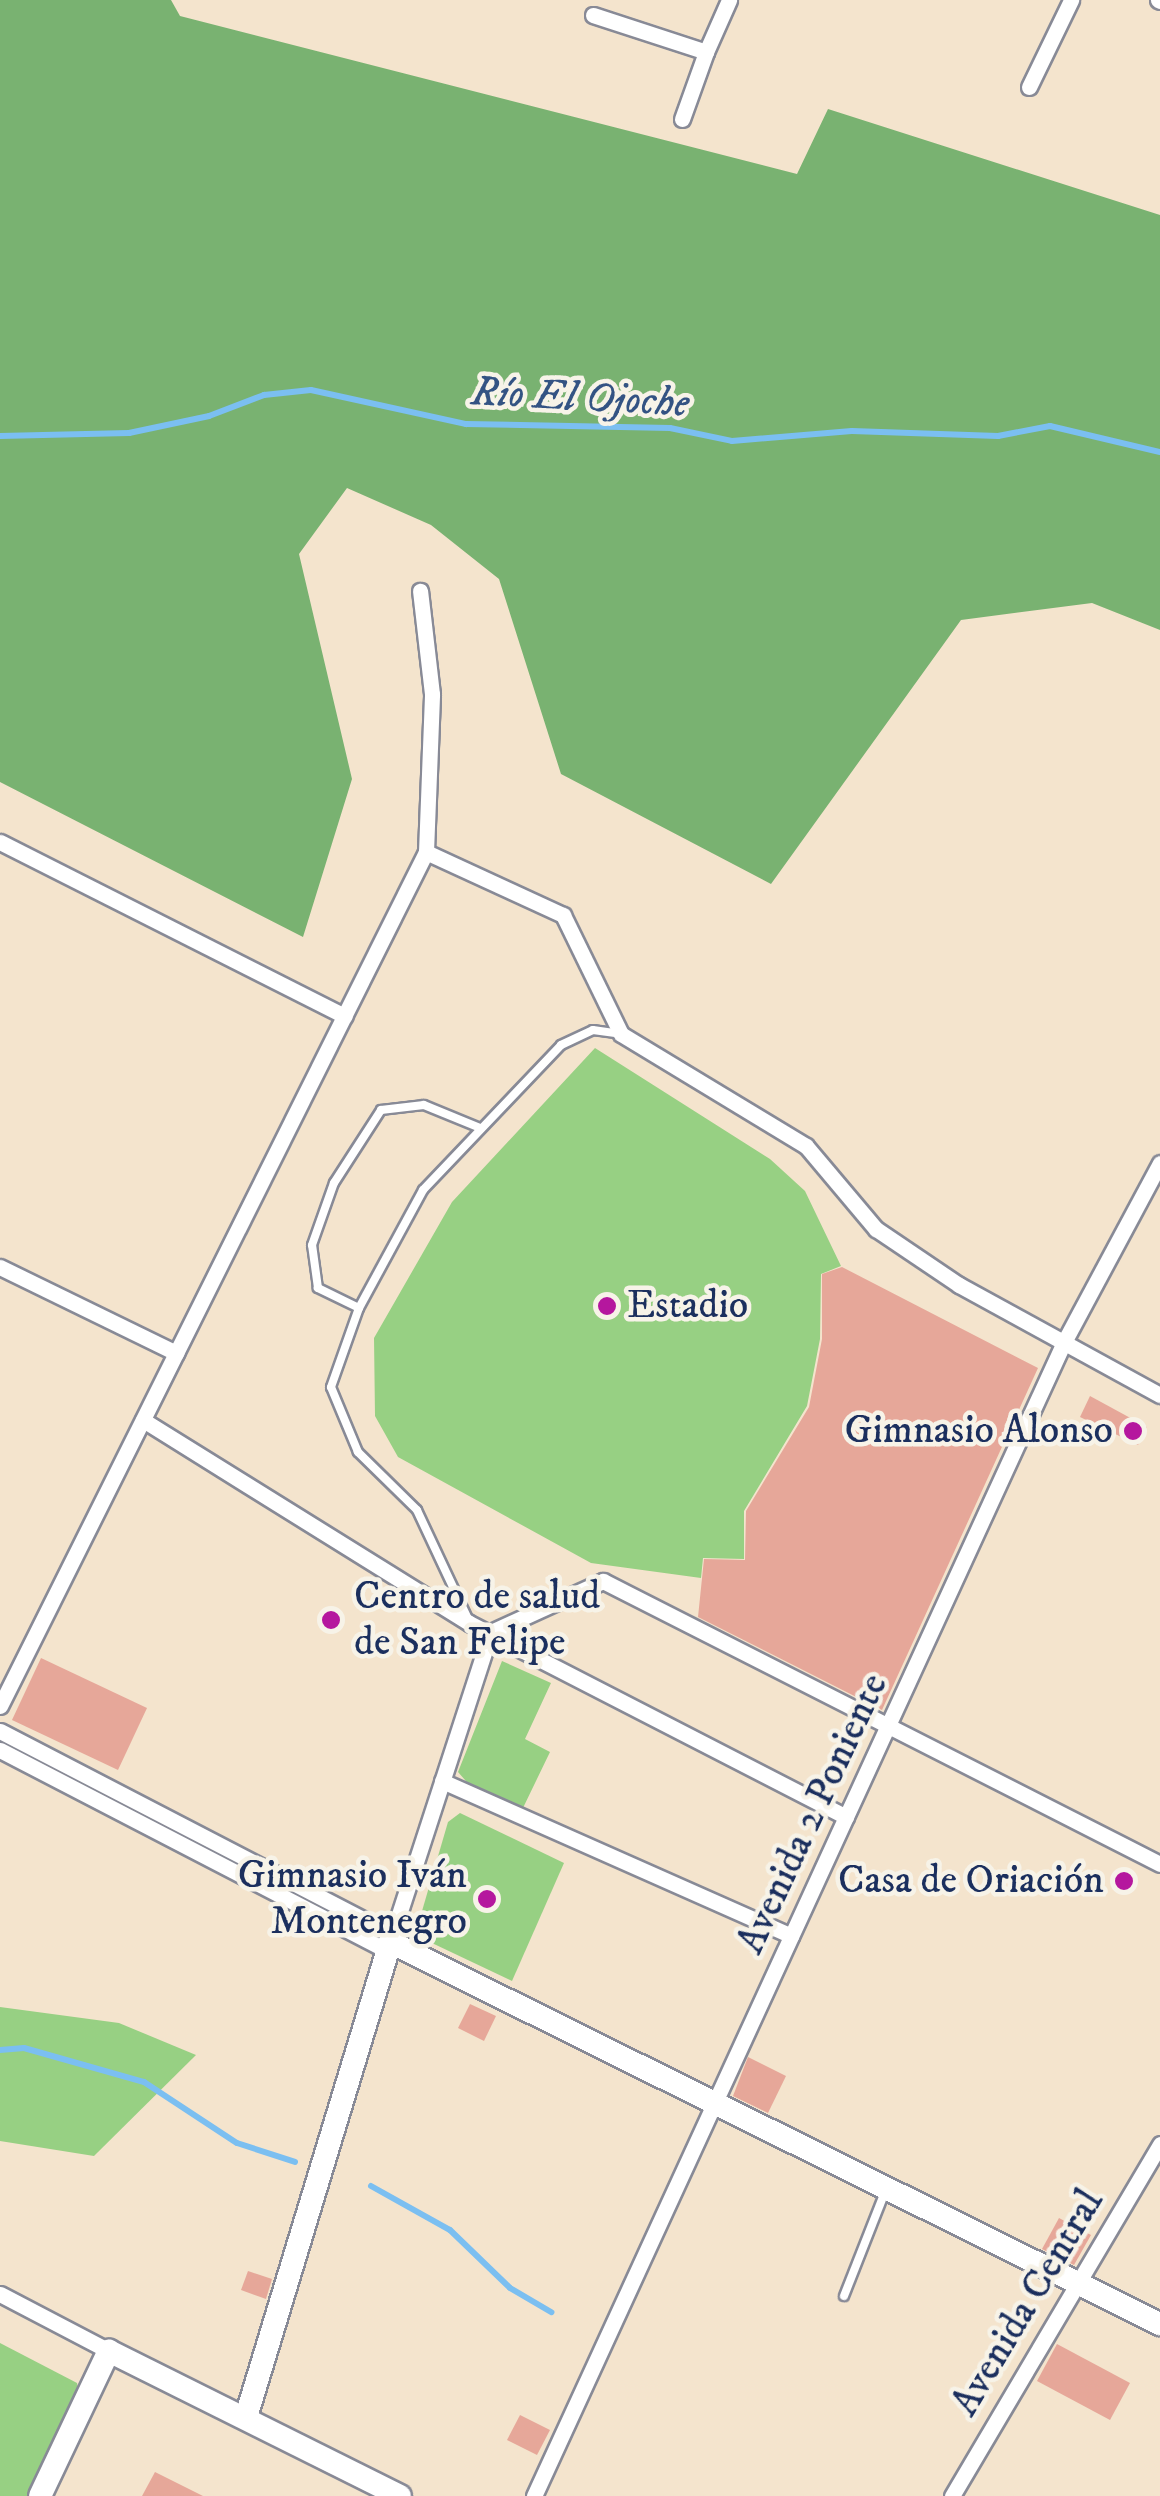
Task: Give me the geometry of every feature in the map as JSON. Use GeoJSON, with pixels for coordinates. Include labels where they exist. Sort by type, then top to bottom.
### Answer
{"type":"FeatureCollection","features":[{"type":"Feature","properties":{"kind":"street"},"geometry":{"type":"LineString","coordinates":[[682,120],[729,0]]}},
{"type":"Feature","properties":{"kind":"street"},"geometry":{"type":"LineString","coordinates":[[1029,87],[1071,0]]}},
{"type":"Feature","properties":{"kind":"street"},"geometry":{"type":"LineString","coordinates":[[593,16],[706,52]]}},
{"type":"Feature","properties":{"kind":"street"},"geometry":{"type":"LineString","coordinates":[[0,1706],[426,852],[432,694],[420,591]]}},
{"type":"Feature","properties":{"kind":"street"},"geometry":{"type":"LineString","coordinates":[[0,842],[344,1016]]}},
{"type":"Feature","properties":{"kind":"street"},"geometry":{"type":"LineString","coordinates":[[426,852],[563,914],[620,1034],[806,1146],[876,1229],[959,1285],[1160,1395]]}},
{"type":"Feature","properties":{"kind":"street","name":"Avenida 2 Poniente"},"geometry":{"type":"LineString","coordinates":[[534,2496],[718,2104],[1064,1342],[1160,1163]]}},
{"type":"Feature","properties":{"kind":"street"},"geometry":{"type":"LineString","coordinates":[[0,1267],[176,1353]]}},
{"type":"Feature","properties":{"kind":"street"},"geometry":{"type":"LineString","coordinates":[[143,1420],[469,1623],[846,1817]]}},
{"type":"Feature","properties":{"kind":"street"},"geometry":{"type":"LineString","coordinates":[[246,2417],[390,1943],[491,1632],[602,1581],[1160,1864]]}},
{"type":"Feature","properties":{"kind":"street"},"geometry":{"type":"LineString","coordinates":[[0,1731],[390,1943]]}},
{"type":"Feature","properties":{"kind":"street"},"geometry":{"type":"LineString","coordinates":[[0,1750],[1160,2324]]}},
{"type":"Feature","properties":{"kind":"street"},"geometry":{"type":"LineString","coordinates":[[442,1780],[791,1936]]}},
{"type":"Feature","properties":{"kind":"street","name":"Avenida Central"},"geometry":{"type":"LineString","coordinates":[[952,2496],[1160,2144]]}},
{"type":"Feature","properties":{"kind":"street"},"geometry":{"type":"LineString","coordinates":[[0,2294],[400,2496]]}},
{"type":"Feature","properties":{"kind":"street"},"geometry":{"type":"LineString","coordinates":[[40,2496],[109,2351]]}},
{"type":"Feature","properties":{"kind":"lane"},"geometry":{"type":"LineString","coordinates":[[469,1623],[417,1510],[358,1452],[331,1387],[359,1308],[423,1190],[561,1045],[593,1030],[620,1034]]}},
{"type":"Feature","properties":{"kind":"lane"},"geometry":{"type":"LineString","coordinates":[[359,1308],[318,1288],[312,1245],[334,1183],[382,1110],[424,1105],[480,1128]]}},
{"type":"Feature","properties":{"kind":"lane"},"geometry":{"type":"LineString","coordinates":[[844,2296],[886,2188]]}},
{"type":"Feature","properties":{"kind":"green space"},"geometry":{"type":"Polygon","coordinates":[[[0,0],[171,0],[180,16],[797,174],[828,109],[1160,215],[1160,630],[1092,603],[961,620],[771,884],[561,774],[499,579],[431,525],[347,488],[299,554],[352,779],[303,937],[0,782],[0,0]]]}},
{"type":"Feature","properties":{"kind":"green space","name":"Estadio"},"geometry":{"type":"Polygon","coordinates":[[[595,1048],[770,1159],[805,1191],[841,1266],[821,1274],[820,1339],[807,1406],[744,1511],[744,1559],[703,1558],[701,1578],[591,1563],[398,1457],[375,1416],[374,1338],[452,1202],[595,1048]]]}},
{"type":"Feature","properties":{"kind":"green space"},"geometry":{"type":"Polygon","coordinates":[[[502,1661],[551,1683],[525,1739],[550,1752],[522,1810],[472,1788],[458,1772],[502,1661]]]}},
{"type":"Feature","properties":{"kind":"green space","name":"Gimnasio Iván Montenegro"},"geometry":{"type":"Polygon","coordinates":[[[460,1813],[564,1863],[512,1981],[415,1935],[448,1822],[460,1813]]]}},
{"type":"Feature","properties":{"kind":"green space"},"geometry":{"type":"Polygon","coordinates":[[[0,2007],[119,2023],[196,2055],[94,2156],[0,2141],[0,2007]]]}},
{"type":"Feature","properties":{"kind":"green space"},"geometry":{"type":"Polygon","coordinates":[[[0,2343],[77,2383],[79,2394],[29,2496],[0,2496],[0,2343]]]}},
{"type":"Feature","properties":{"kind":"building"},"geometry":{"type":"Polygon","coordinates":[[[842,1267],[1038,1368],[882,1710],[698,1617],[704,1559],[745,1560],[746,1511],[809,1407],[822,1339],[822,1274],[842,1267]]]}},
{"type":"Feature","properties":{"kind":"building"},"geometry":{"type":"Polygon","coordinates":[[[1090,1396],[1147,1427],[1138,1445],[1080,1417],[1090,1396]]]}},
{"type":"Feature","properties":{"kind":"building"},"geometry":{"type":"Polygon","coordinates":[[[41,1658],[147,1708],[118,1770],[12,1720],[41,1658]]]}},
{"type":"Feature","properties":{"kind":"building"},"geometry":{"type":"Polygon","coordinates":[[[470,2004],[496,2016],[484,2041],[458,2028],[470,2004]]]}},
{"type":"Feature","properties":{"kind":"building"},"geometry":{"type":"Polygon","coordinates":[[[748,2057],[786,2076],[768,2113],[733,2096],[748,2057]]]}},
{"type":"Feature","properties":{"kind":"building"},"geometry":{"type":"Polygon","coordinates":[[[1059,2218],[1091,2235],[1074,2265],[1042,2249],[1059,2218]]]}},
{"type":"Feature","properties":{"kind":"building"},"geometry":{"type":"Polygon","coordinates":[[[248,2271],[272,2279],[266,2299],[241,2290],[248,2271]]]}},
{"type":"Feature","properties":{"kind":"building"},"geometry":{"type":"Polygon","coordinates":[[[1057,2344],[1130,2383],[1110,2420],[1037,2381],[1057,2344]]]}},
{"type":"Feature","properties":{"kind":"building"},"geometry":{"type":"Polygon","coordinates":[[[520,2415],[550,2430],[537,2455],[507,2440],[520,2415]]]}},
{"type":"Feature","properties":{"kind":"building"},"geometry":{"type":"Polygon","coordinates":[[[155,2472],[203,2496],[142,2496],[155,2472]]]}},
{"type":"Feature","properties":{"kind":"waterway","name":"Río El Ojoche"},"geometry":{"type":"LineString","coordinates":[[0,436],[129,433],[209,416],[264,395],[311,390],[466,424],[670,428],[732,441],[852,431],[998,436],[1050,426],[1160,452]]}},
{"type":"Feature","properties":{"kind":"waterway"},"geometry":{"type":"LineString","coordinates":[[0,2050],[24,2048],[144,2082],[237,2143],[295,2162]]}},
{"type":"Feature","properties":{"kind":"waterway"},"geometry":{"type":"LineString","coordinates":[[371,2186],[450,2230],[510,2288],[551,2312]]}},
{"type":"Feature","properties":{"kind":"place","name":"Estadio"},"geometry":{"type":"Point","coordinates":[607,1306]}},
{"type":"Feature","properties":{"kind":"place","name":"Gimnasio Alonso"},"geometry":{"type":"Point","coordinates":[1133,1431]}},
{"type":"Feature","properties":{"kind":"place","name":"Centro de salud de San Felipe"},"geometry":{"type":"Point","coordinates":[331,1620]}},
{"type":"Feature","properties":{"kind":"place","name":"Casa de Oriación"},"geometry":{"type":"Point","coordinates":[1124,1881]}},
{"type":"Feature","properties":{"kind":"place","name":"Gimnasio Iván Montenegro"},"geometry":{"type":"Point","coordinates":[487,1899]}}]}
